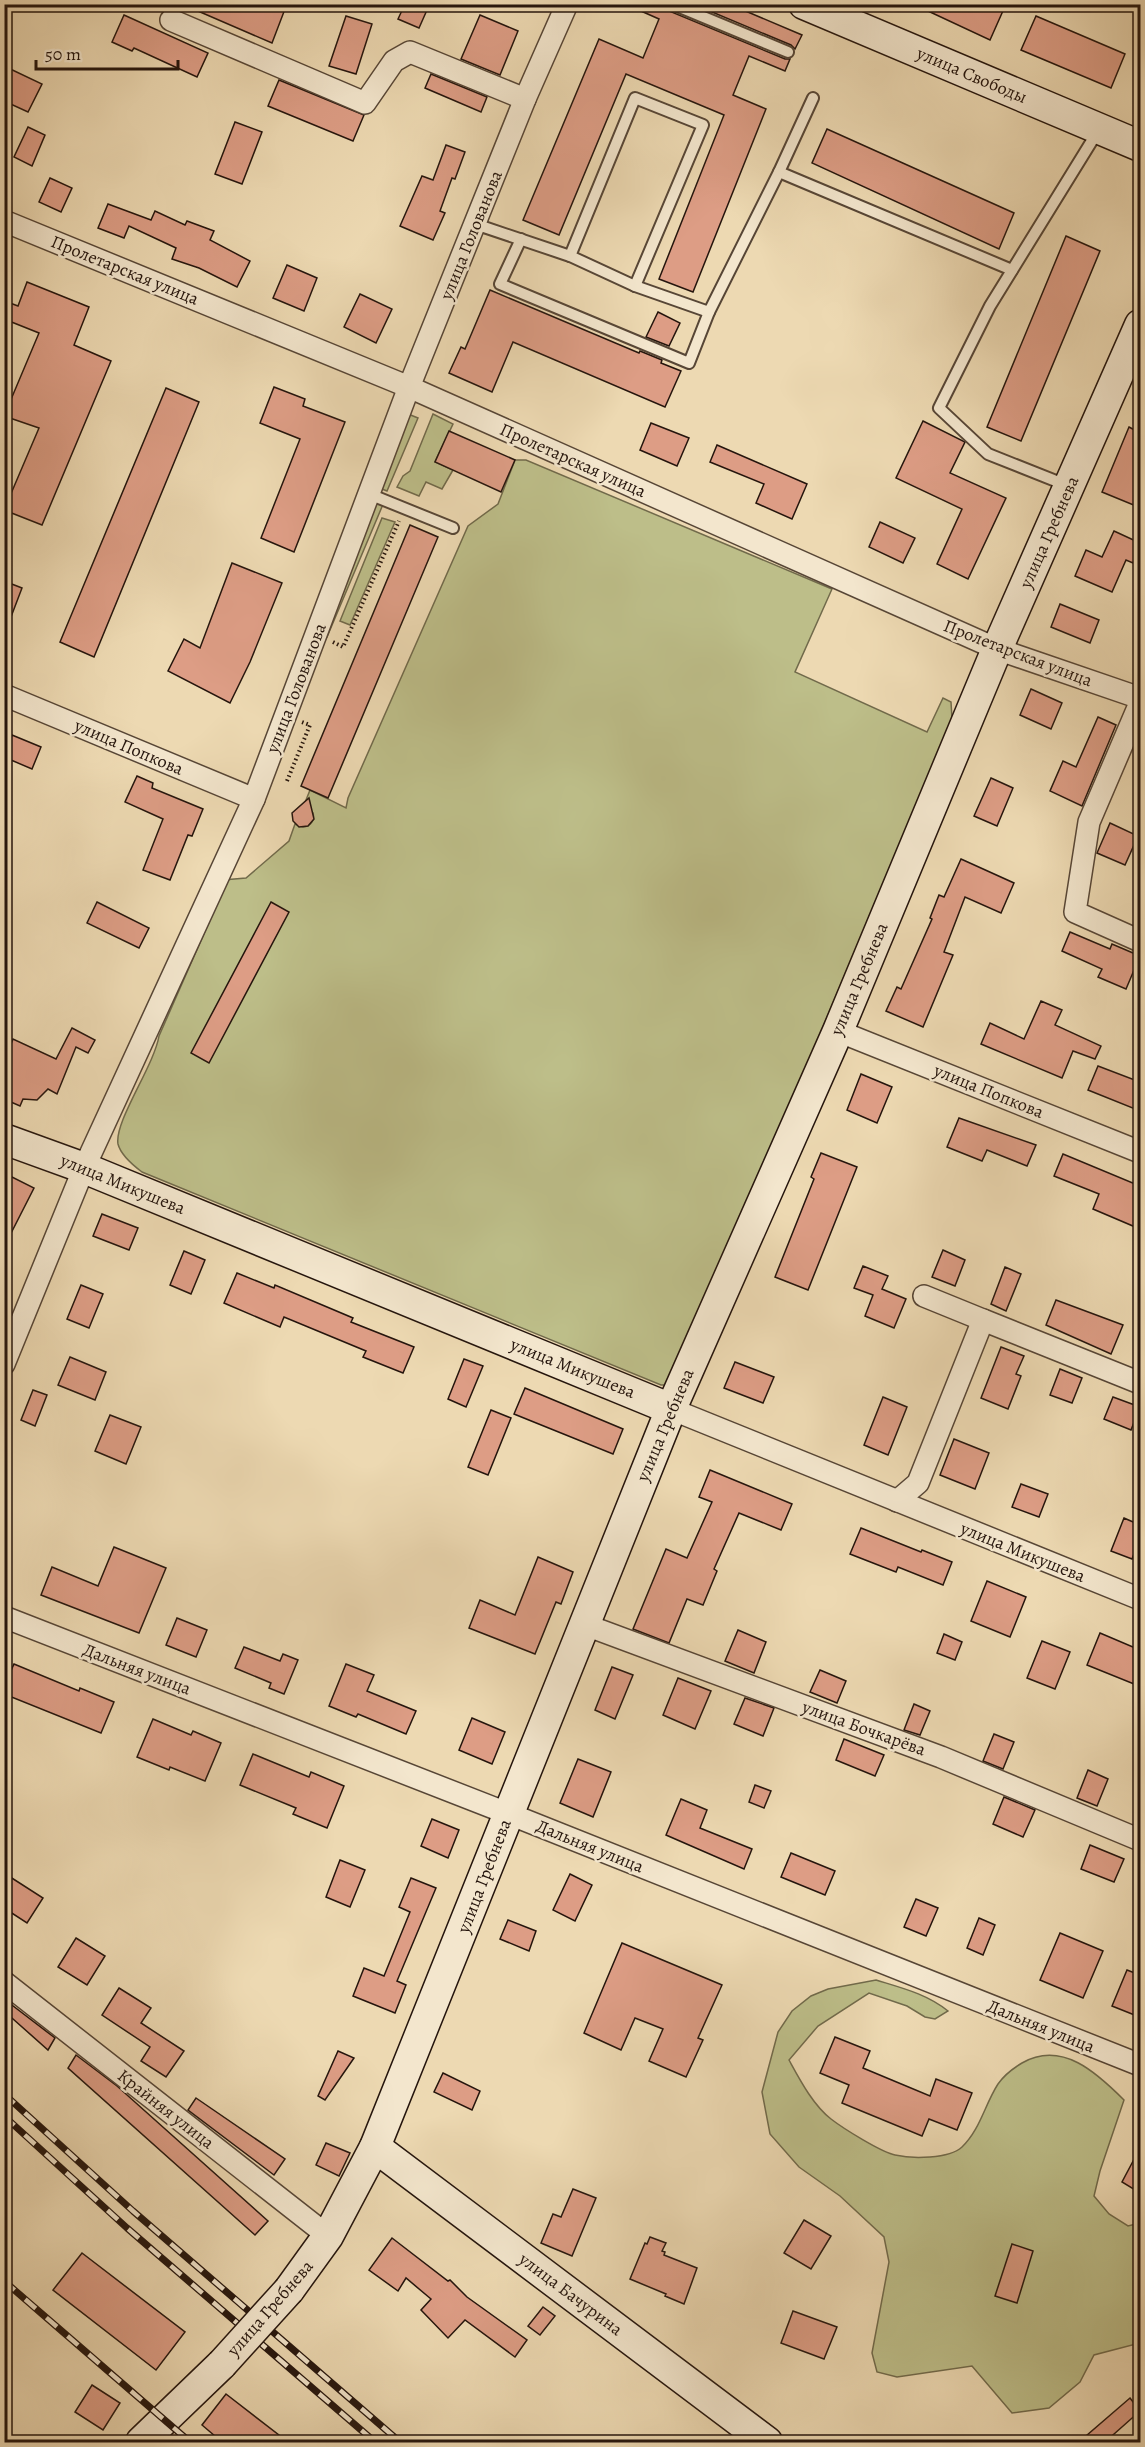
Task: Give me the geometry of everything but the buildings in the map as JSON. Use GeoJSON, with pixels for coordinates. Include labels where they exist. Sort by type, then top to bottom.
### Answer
{"type":"FeatureCollection","features":[{"type":"Feature","properties":{"kind":"street","name":"улица Голованова"},"geometry":{"type":"LineString","coordinates":[[4,1364],[84,1168],[255,800],[410,387],[525,99],[567,4]]}},
{"type":"Feature","properties":{"kind":"street","name":"улица Свободы"},"geometry":{"type":"LineString","coordinates":[[804,4],[1140,146]]}},
{"type":"Feature","properties":{"kind":"street"},"geometry":{"type":"LineString","coordinates":[[174,12],[365,103],[394,61],[410,52],[525,99]]}},
{"type":"Feature","properties":{"kind":"street","name":"Пролетарская улица"},"geometry":{"type":"LineString","coordinates":[[4,221],[410,387],[997,649],[1140,701],[1089,822],[1075,912],[1140,941]]}},
{"type":"Feature","properties":{"kind":"street","name":"улица Гребнева"},"geometry":{"type":"LineString","coordinates":[[141,2442],[222,2364],[289,2290],[328,2236],[375,2147],[671,1409],[838,1030],[997,649],[1069,486],[1132,364],[1140,325]]}},
{"type":"Feature","properties":{"kind":"street","name":"улица Попкова"},"geometry":{"type":"LineString","coordinates":[[4,695],[255,800]]}},
{"type":"Feature","properties":{"kind":"street","name":"улица Попкова"},"geometry":{"type":"LineString","coordinates":[[838,1030],[1140,1152]]}},
{"type":"Feature","properties":{"kind":"street","name":"улица Микушева"},"geometry":{"type":"LineString","coordinates":[[4,1139],[84,1168],[1140,1599]]}},
{"type":"Feature","properties":{"kind":"street"},"geometry":{"type":"LineString","coordinates":[[924,1296],[1140,1383]]}},
{"type":"Feature","properties":{"kind":"street"},"geometry":{"type":"LineString","coordinates":[[897,1501],[918,1483],[983,1320]]}},
{"type":"Feature","properties":{"kind":"street","name":"Дальняя улица"},"geometry":{"type":"LineString","coordinates":[[4,1617],[1140,2065]]}},
{"type":"Feature","properties":{"kind":"street","name":"улица Бочкарёва"},"geometry":{"type":"LineString","coordinates":[[583,1624],[941,1757],[1140,1840]]}},
{"type":"Feature","properties":{"kind":"street","name":"Крайняя улица"},"geometry":{"type":"LineString","coordinates":[[4,1982],[328,2236]]}},
{"type":"Feature","properties":{"kind":"street","name":"улица Бачурина"},"geometry":{"type":"LineString","coordinates":[[375,2147],[767,2442]]}},
{"type":"Feature","properties":{"kind":"lane"},"geometry":{"type":"LineString","coordinates":[[672,4],[788,52]]}},
{"type":"Feature","properties":{"kind":"lane"},"geometry":{"type":"LineString","coordinates":[[697,15],[702,4]]}},
{"type":"Feature","properties":{"kind":"lane"},"geometry":{"type":"LineString","coordinates":[[570,256],[635,98],[703,125],[635,286]]}},
{"type":"Feature","properties":{"kind":"lane"},"geometry":{"type":"LineString","coordinates":[[521,239],[500,284],[689,363],[709,312],[813,98]]}},
{"type":"Feature","properties":{"kind":"lane"},"geometry":{"type":"LineString","coordinates":[[1069,486],[988,454],[939,408],[990,306],[1100,129]]}},
{"type":"Feature","properties":{"kind":"lane"},"geometry":{"type":"LineString","coordinates":[[779,172],[1012,270]]}},
{"type":"Feature","properties":{"kind":"lane"},"geometry":{"type":"LineString","coordinates":[[475,224],[570,256],[635,286],[709,312]]}},
{"type":"Feature","properties":{"kind":"lane"},"geometry":{"type":"LineString","coordinates":[[369,494],[453,528]]}},
{"type":"Feature","properties":{"kind":"path"},"geometry":{"type":"LineString","coordinates":[[316,634],[343,647],[405,508]]}},
{"type":"Feature","properties":{"kind":"green space"},"geometry":{"type":"Polygon","coordinates":[[[408,414],[418,418],[387,491],[377,487],[408,414]]]}},
{"type":"Feature","properties":{"kind":"green space"},"geometry":{"type":"Polygon","coordinates":[[[433,414],[453,424],[435,462],[453,470],[442,489],[426,482],[419,496],[397,487],[403,476],[410,471],[433,414]]]}},
{"type":"Feature","properties":{"kind":"green space"},"geometry":{"type":"Polygon","coordinates":[[[515,460],[526,460],[832,589],[795,672],[927,732],[943,698],[951,702],[952,719],[815,1046],[783,1133],[670,1385],[661,1385],[142,1172],[125,1157],[118,1144],[122,1122],[224,888],[223,880],[246,878],[289,841],[295,824],[303,827],[312,822],[313,813],[304,805],[310,790],[346,808],[348,798],[468,526],[498,504],[515,460]]]}},
{"type":"Feature","properties":{"kind":"green space"},"geometry":{"type":"Polygon","coordinates":[[[372,497],[384,502],[327,637],[318,633],[372,497]]]}},
{"type":"Feature","properties":{"kind":"green space"},"geometry":{"type":"Polygon","coordinates":[[[382,518],[395,522],[350,625],[340,621],[382,518]]]}},
{"type":"Feature","properties":{"kind":"green space"},"geometry":{"type":"Polygon","coordinates":[[[876,1980],[923,1996],[948,2011],[935,2019],[925,2017],[907,2006],[869,1993],[818,2026],[789,2060],[807,2092],[824,2113],[881,2150],[911,2157],[940,2156],[956,2151],[973,2133],[1003,2077],[1022,2063],[1037,2057],[1051,2055],[1065,2057],[1078,2063],[1090,2070],[1124,2100],[1094,2196],[1109,2214],[1128,2226],[1140,2223],[1140,2343],[1094,2355],[1080,2382],[1049,2408],[1012,2413],[972,2366],[897,2377],[877,2372],[872,2353],[889,2262],[884,2237],[840,2196],[799,2167],[770,2134],[762,2092],[778,2032],[792,2011],[811,1996],[828,1989],[876,1980]]]}},
{"type":"Feature","properties":{"kind":"railway"},"geometry":{"type":"LineString","coordinates":[[4,2094],[133,2211],[400,2442]]}},
{"type":"Feature","properties":{"kind":"railway"},"geometry":{"type":"LineString","coordinates":[[4,2116],[127,2228],[375,2442]]}},
{"type":"Feature","properties":{"kind":"railway"},"geometry":{"type":"LineString","coordinates":[[4,2281],[190,2442]]}}]}
